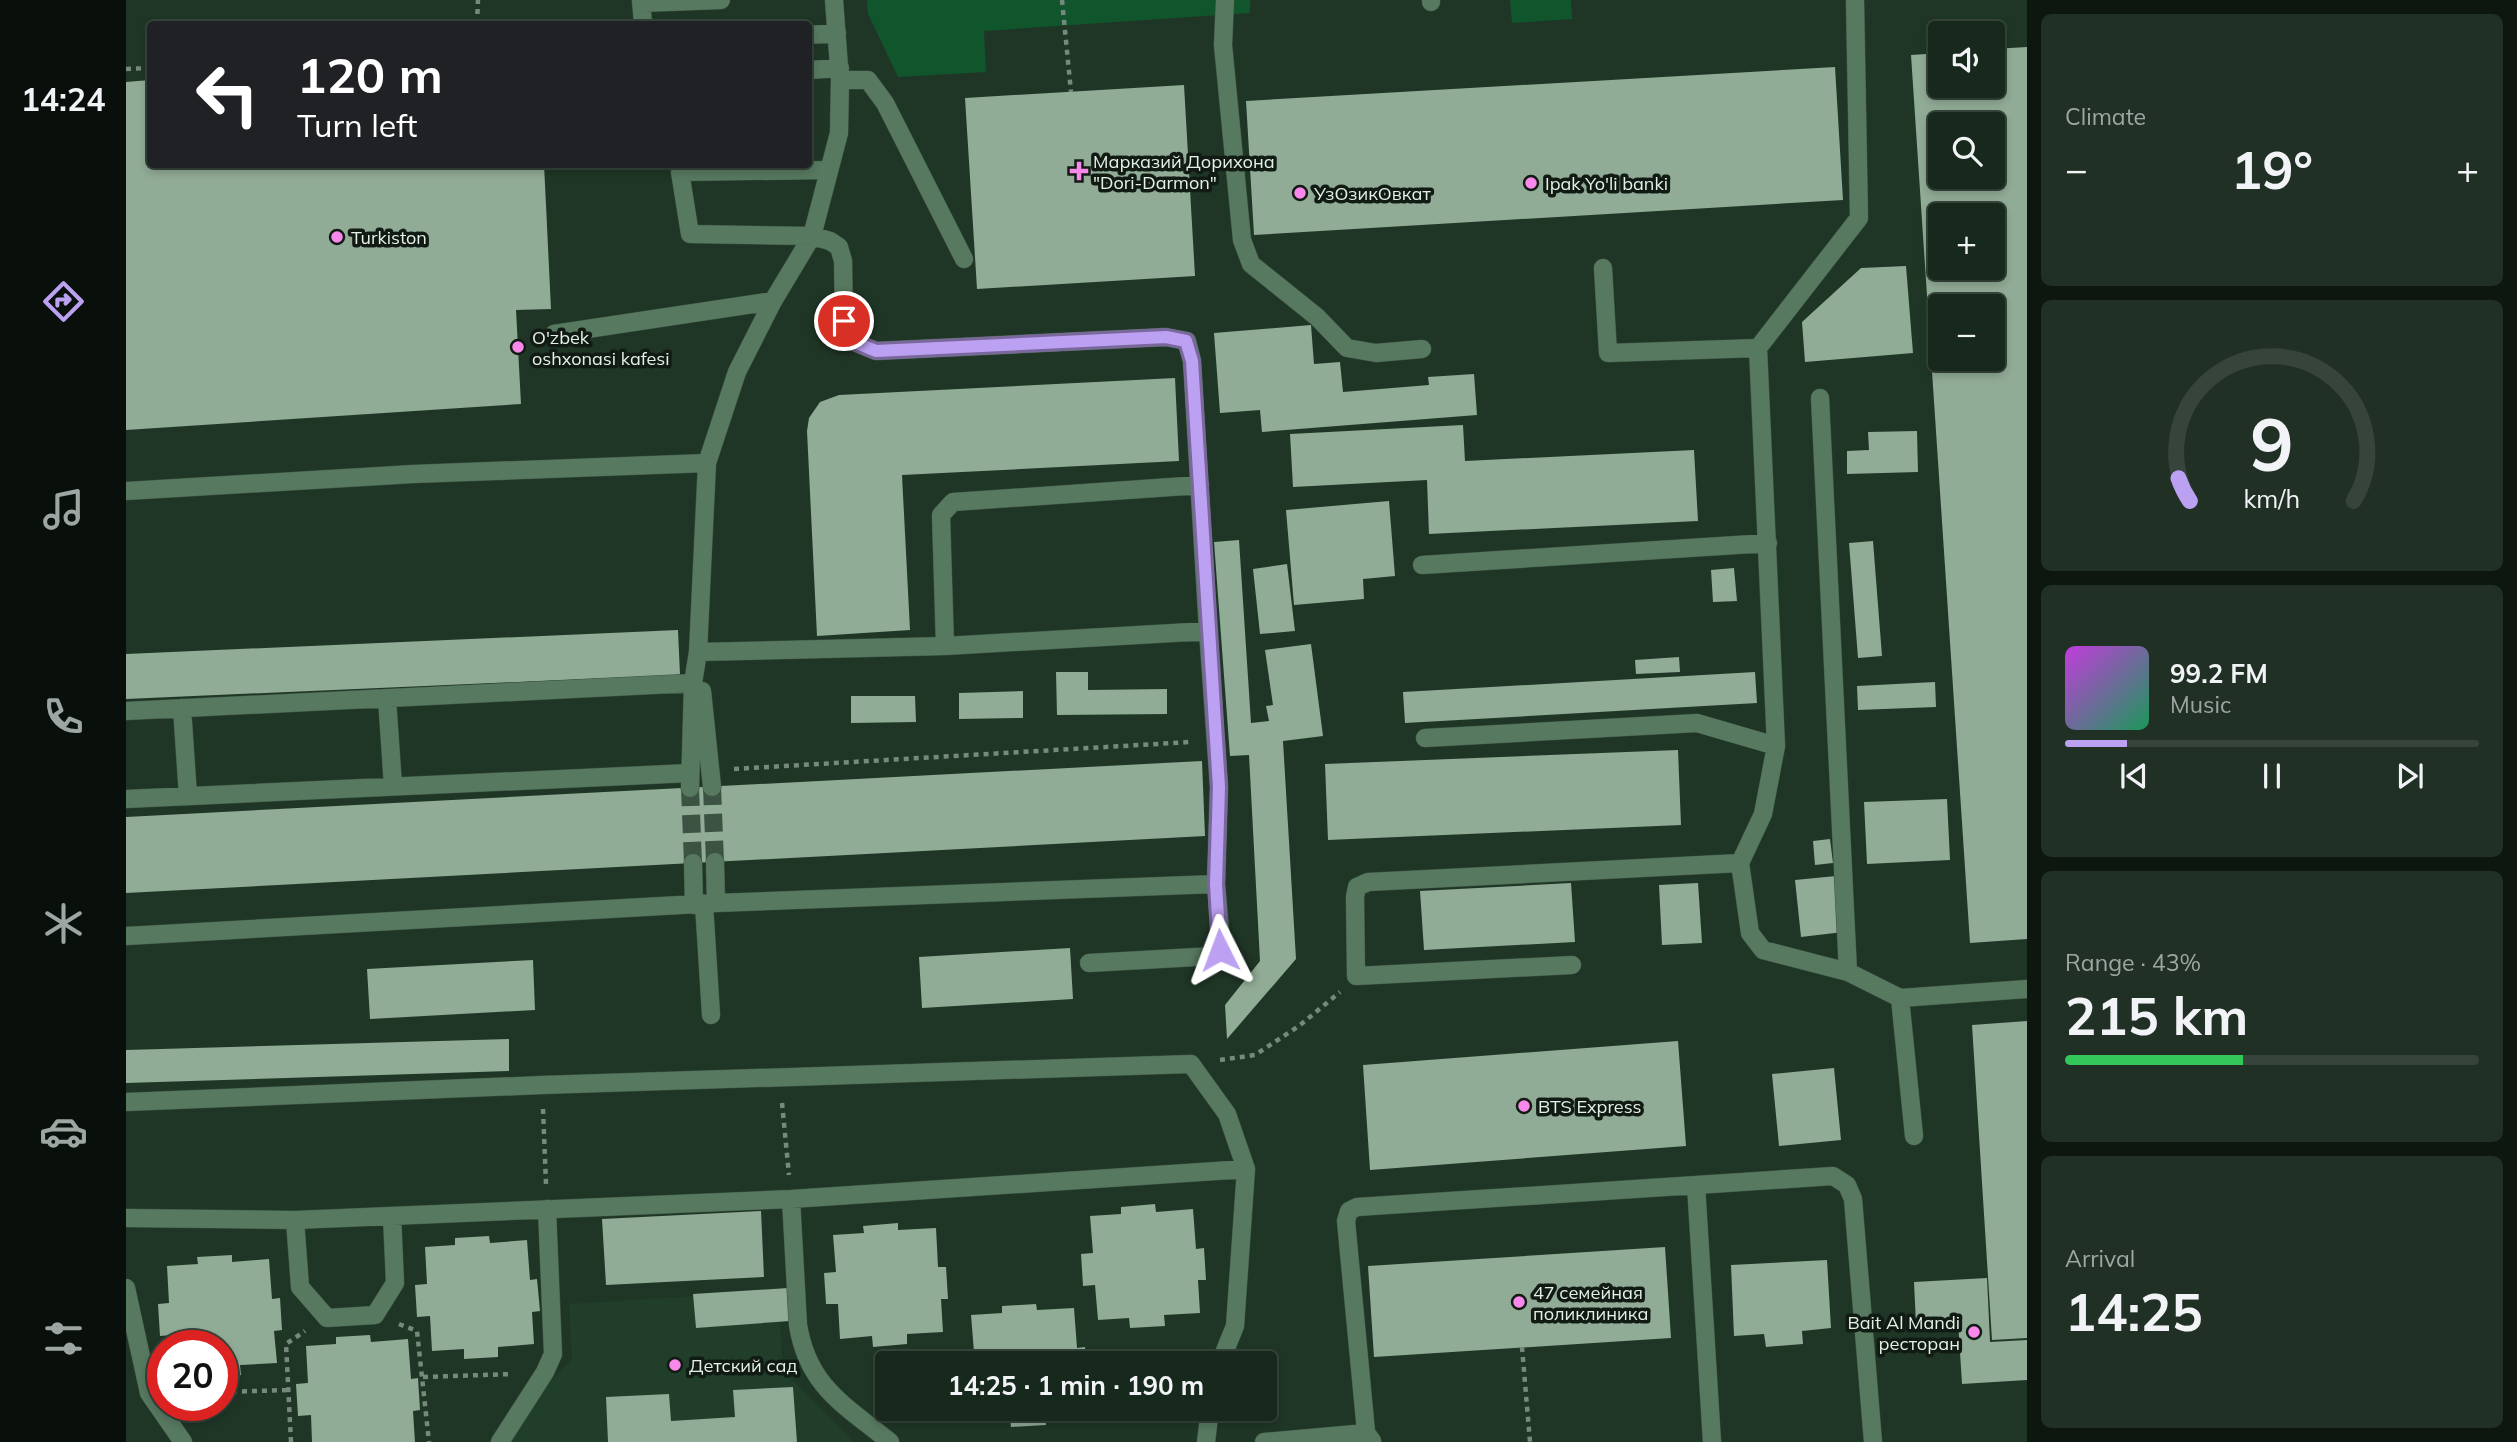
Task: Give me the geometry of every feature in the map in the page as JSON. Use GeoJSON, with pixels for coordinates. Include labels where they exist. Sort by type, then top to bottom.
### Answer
{"type":"FeatureCollection","features":[{"type":"Feature","properties":{"kind":"street"},"geometry":{"type":"LineString","coordinates":[[643,21],[641,2],[721,0]]}},
{"type":"Feature","properties":{"kind":"street"},"geometry":{"type":"LineString","coordinates":[[126,799],[393,786],[690,780],[693,684],[698,652],[707,463],[737,372],[773,301],[812,236],[839,133],[840,74],[834,0]]}},
{"type":"Feature","properties":{"kind":"street"},"geometry":{"type":"LineString","coordinates":[[1225,0],[1223,45],[1242,240],[1251,264],[1308,309],[1347,348],[1376,354],[1422,349]]}},
{"type":"Feature","properties":{"kind":"street"},"geometry":{"type":"LineString","coordinates":[[1855,0],[1859,218],[1758,348],[1776,746],[1763,814],[1740,863],[1750,933],[1763,950],[1848,972],[1900,998],[2027,989]]}},
{"type":"Feature","properties":{"kind":"street"},"geometry":{"type":"LineString","coordinates":[[812,35],[837,33]]}},
{"type":"Feature","properties":{"kind":"street"},"geometry":{"type":"LineString","coordinates":[[812,70],[868,80],[885,103],[964,259]]}},
{"type":"Feature","properties":{"kind":"street"},"geometry":{"type":"LineString","coordinates":[[830,170],[680,172],[690,234],[812,236],[830,241],[839,247],[843,261],[844,321],[852,341],[876,351],[1166,337],[1186,341],[1192,361],[1219,787],[1216,884],[1220,950],[1214,956],[1089,963]]}},
{"type":"Feature","properties":{"kind":"street"},"geometry":{"type":"LineString","coordinates":[[1603,268],[1608,352],[1758,348]]}},
{"type":"Feature","properties":{"kind":"street"},"geometry":{"type":"LineString","coordinates":[[554,334],[773,301]]}},
{"type":"Feature","properties":{"kind":"street"},"geometry":{"type":"LineString","coordinates":[[1820,398],[1848,972]]}},
{"type":"Feature","properties":{"kind":"street"},"geometry":{"type":"LineString","coordinates":[[126,491],[413,474],[707,463]]}},
{"type":"Feature","properties":{"kind":"street"},"geometry":{"type":"LineString","coordinates":[[945,646],[941,515],[953,502],[1200,485]]}},
{"type":"Feature","properties":{"kind":"street"},"geometry":{"type":"LineString","coordinates":[[1422,565],[1768,543]]}},
{"type":"Feature","properties":{"kind":"street"},"geometry":{"type":"LineString","coordinates":[[698,652],[945,646],[1208,631]]}},
{"type":"Feature","properties":{"kind":"street"},"geometry":{"type":"LineString","coordinates":[[698,652],[711,779]]}},
{"type":"Feature","properties":{"kind":"street"},"geometry":{"type":"LineString","coordinates":[[126,710],[693,684]]}},
{"type":"Feature","properties":{"kind":"street"},"geometry":{"type":"LineString","coordinates":[[387,698],[393,786]]}},
{"type":"Feature","properties":{"kind":"street"},"geometry":{"type":"LineString","coordinates":[[183,708],[188,796]]}},
{"type":"Feature","properties":{"kind":"street"},"geometry":{"type":"LineString","coordinates":[[1425,738],[1697,723],[1776,746]]}},
{"type":"Feature","properties":{"kind":"street"},"geometry":{"type":"LineString","coordinates":[[705,904],[715,862]]}},
{"type":"Feature","properties":{"kind":"street"},"geometry":{"type":"LineString","coordinates":[[693,863],[705,904],[711,1015]]}},
{"type":"Feature","properties":{"kind":"street"},"geometry":{"type":"LineString","coordinates":[[1572,965],[1356,976],[1357,887],[1368,882],[1740,863]]}},
{"type":"Feature","properties":{"kind":"street"},"geometry":{"type":"LineString","coordinates":[[126,936],[705,904],[1216,884]]}},
{"type":"Feature","properties":{"kind":"street"},"geometry":{"type":"LineString","coordinates":[[1900,998],[1914,1136]]}},
{"type":"Feature","properties":{"kind":"street"},"geometry":{"type":"LineString","coordinates":[[126,1102],[542,1085],[1191,1064],[1227,1114],[1246,1169],[1235,1326],[1225,1351]]}},
{"type":"Feature","properties":{"kind":"street"},"geometry":{"type":"LineString","coordinates":[[126,1218],[295,1220],[791,1199],[1246,1169]]}},
{"type":"Feature","properties":{"kind":"street"},"geometry":{"type":"LineString","coordinates":[[1264,1442],[1369,1439],[1346,1221],[1349,1211],[1357,1207],[1833,1176],[1847,1185],[1853,1199],[1873,1442]]}},
{"type":"Feature","properties":{"kind":"street"},"geometry":{"type":"LineString","coordinates":[[1696,1185],[1712,1442]]}},
{"type":"Feature","properties":{"kind":"street"},"geometry":{"type":"LineString","coordinates":[[791,1199],[798,1325],[801,1345],[809,1366],[833,1396],[890,1442]]}},
{"type":"Feature","properties":{"kind":"street"},"geometry":{"type":"LineString","coordinates":[[500,1442],[545,1372],[553,1354],[547,1209]]}},
{"type":"Feature","properties":{"kind":"street"},"geometry":{"type":"LineString","coordinates":[[295,1220],[300,1287],[327,1318],[375,1315],[395,1283],[392,1216]]}},
{"type":"Feature","properties":{"kind":"street"},"geometry":{"type":"LineString","coordinates":[[126,1288],[149,1393],[183,1442]]}},
{"type":"Feature","properties":{"kind":"street"},"geometry":{"type":"LineString","coordinates":[[1206,1442],[1209,1421]]}},
{"type":"Feature","properties":{"kind":"path"},"geometry":{"type":"LineString","coordinates":[[477,21],[478,0]]}},
{"type":"Feature","properties":{"kind":"path"},"geometry":{"type":"LineString","coordinates":[[1062,0],[1070,92]]}},
{"type":"Feature","properties":{"kind":"path"},"geometry":{"type":"LineString","coordinates":[[126,69],[147,68]]}},
{"type":"Feature","properties":{"kind":"path"},"geometry":{"type":"LineString","coordinates":[[711,779],[1216,741]]}},
{"type":"Feature","properties":{"kind":"path"},"geometry":{"type":"LineString","coordinates":[[1191,1064],[1255,1055],[1299,1026],[1356,976]]}},
{"type":"Feature","properties":{"kind":"path"},"geometry":{"type":"LineString","coordinates":[[780,1078],[791,1199]]}},
{"type":"Feature","properties":{"kind":"path"},"geometry":{"type":"LineString","coordinates":[[542,1085],[547,1209]]}},
{"type":"Feature","properties":{"kind":"path"},"geometry":{"type":"LineString","coordinates":[[375,1315],[417,1331],[429,1442]]}},
{"type":"Feature","properties":{"kind":"path"},"geometry":{"type":"LineString","coordinates":[[291,1442],[286,1343],[327,1318]]}},
{"type":"Feature","properties":{"kind":"path"},"geometry":{"type":"LineString","coordinates":[[1522,1347],[1530,1442]]}},
{"type":"Feature","properties":{"kind":"path"},"geometry":{"type":"LineString","coordinates":[[423,1377],[545,1372]]}},
{"type":"Feature","properties":{"kind":"path"},"geometry":{"type":"LineString","coordinates":[[238,1392],[289,1390]]}},
{"type":"Feature","properties":{"kind":"shaded area","name":"Детский сад"},"geometry":{"type":"Polygon","coordinates":[[[778,1291],[783,1370],[854,1442],[490,1442],[572,1360],[569,1304],[778,1291]]]}},
{"type":"Feature","properties":{"kind":"green space"},"geometry":{"type":"Polygon","coordinates":[[[867,0],[1250,0],[1250,13],[984,31],[986,72],[898,77],[868,14],[867,0]]]}},
{"type":"Feature","properties":{"kind":"green space"},"geometry":{"type":"Polygon","coordinates":[[[1510,0],[1571,0],[1572,19],[1512,23],[1510,0]]]}},
{"type":"Feature","properties":{"kind":"building"},"geometry":{"type":"Polygon","coordinates":[[[2027,47],[2027,939],[1970,943],[1932,371],[2005,371],[2005,294],[1928,294],[1928,311],[1911,55],[1928,54],[1928,98],[2005,98],[2005,48],[2027,47]]]}},
{"type":"Feature","properties":{"kind":"building"},"geometry":{"type":"Polygon","coordinates":[[[1835,67],[1843,200],[1254,235],[1246,101],[1835,67]]]}},
{"type":"Feature","properties":{"kind":"building","name":"Turkiston"},"geometry":{"type":"Polygon","coordinates":[[[147,80],[147,168],[544,168],[551,309],[516,310],[521,404],[126,430],[126,82],[147,80]]]}},
{"type":"Feature","properties":{"kind":"building","name":"Марказий Дорихона \"Dori-Darmon\""},"geometry":{"type":"Polygon","coordinates":[[[1184,85],[1195,276],[977,289],[965,98],[1184,85]]]}},
{"type":"Feature","properties":{"kind":"building"},"geometry":{"type":"Polygon","coordinates":[[[1906,266],[1913,353],[1805,362],[1802,322],[1861,268],[1906,266]]]}},
{"type":"Feature","properties":{"kind":"building"},"geometry":{"type":"Polygon","coordinates":[[[1311,325],[1314,364],[1340,362],[1343,392],[1429,385],[1428,377],[1474,374],[1477,415],[1262,432],[1260,410],[1220,413],[1214,333],[1311,325]]]}},
{"type":"Feature","properties":{"kind":"building"},"geometry":{"type":"Polygon","coordinates":[[[1175,378],[1179,461],[902,475],[910,630],[817,636],[807,431],[809,418],[820,402],[839,395],[1175,378]]]}},
{"type":"Feature","properties":{"kind":"building"},"geometry":{"type":"Polygon","coordinates":[[[1463,425],[1465,461],[1694,450],[1698,521],[1429,534],[1427,480],[1293,487],[1290,434],[1463,425]]]}},
{"type":"Feature","properties":{"kind":"building"},"geometry":{"type":"Polygon","coordinates":[[[1917,431],[1918,472],[1847,474],[1847,451],[1869,450],[1868,432],[1917,431]]]}},
{"type":"Feature","properties":{"kind":"building"},"geometry":{"type":"Polygon","coordinates":[[[1389,501],[1395,576],[1363,579],[1364,599],[1294,605],[1286,510],[1389,501]]]}},
{"type":"Feature","properties":{"kind":"building"},"geometry":{"type":"Polygon","coordinates":[[[1239,540],[1251,723],[1269,721],[1266,706],[1273,705],[1265,650],[1311,644],[1323,736],[1283,741],[1296,959],[1227,1039],[1225,1005],[1260,961],[1249,755],[1230,756],[1214,542],[1239,540]]]}},
{"type":"Feature","properties":{"kind":"building"},"geometry":{"type":"Polygon","coordinates":[[[1873,541],[1882,656],[1858,658],[1849,543],[1873,541]]]}},
{"type":"Feature","properties":{"kind":"building"},"geometry":{"type":"Polygon","coordinates":[[[1287,564],[1295,631],[1260,634],[1253,569],[1287,564]]]}},
{"type":"Feature","properties":{"kind":"building"},"geometry":{"type":"Polygon","coordinates":[[[1734,568],[1737,601],[1713,602],[1711,570],[1734,568]]]}},
{"type":"Feature","properties":{"kind":"building"},"geometry":{"type":"Polygon","coordinates":[[[678,630],[680,675],[126,699],[126,654],[678,630]]]}},
{"type":"Feature","properties":{"kind":"building"},"geometry":{"type":"Polygon","coordinates":[[[1679,657],[1680,672],[1636,674],[1635,660],[1679,657]]]}},
{"type":"Feature","properties":{"kind":"building"},"geometry":{"type":"Polygon","coordinates":[[[1056,672],[1088,672],[1088,690],[1167,689],[1167,714],[1057,715],[1056,672]]]}},
{"type":"Feature","properties":{"kind":"building"},"geometry":{"type":"Polygon","coordinates":[[[1755,672],[1757,703],[1405,723],[1403,692],[1755,672]]]}},
{"type":"Feature","properties":{"kind":"building"},"geometry":{"type":"Polygon","coordinates":[[[1935,682],[1936,707],[1858,710],[1857,686],[1935,682]]]}},
{"type":"Feature","properties":{"kind":"building"},"geometry":{"type":"Polygon","coordinates":[[[1023,691],[1023,718],[959,719],[959,693],[1023,691]]]}},
{"type":"Feature","properties":{"kind":"building"},"geometry":{"type":"Polygon","coordinates":[[[851,696],[915,696],[916,722],[851,723],[851,696]]]}},
{"type":"Feature","properties":{"kind":"building"},"geometry":{"type":"Polygon","coordinates":[[[1678,750],[1681,825],[1328,840],[1325,764],[1678,750]]]}},
{"type":"Feature","properties":{"kind":"building"},"geometry":{"type":"Polygon","coordinates":[[[1202,761],[1205,836],[126,893],[126,817],[1202,761]]]}},
{"type":"Feature","properties":{"kind":"building"},"geometry":{"type":"Polygon","coordinates":[[[1947,799],[1950,860],[1867,864],[1864,802],[1947,799]]]}},
{"type":"Feature","properties":{"kind":"building"},"geometry":{"type":"Polygon","coordinates":[[[1830,839],[1833,863],[1815,865],[1813,841],[1830,839]]]}},
{"type":"Feature","properties":{"kind":"building"},"geometry":{"type":"Polygon","coordinates":[[[1836,876],[1843,932],[1801,937],[1795,880],[1836,876]]]}},
{"type":"Feature","properties":{"kind":"building"},"geometry":{"type":"Polygon","coordinates":[[[1571,883],[1575,942],[1424,950],[1420,891],[1571,883]]]}},
{"type":"Feature","properties":{"kind":"building"},"geometry":{"type":"Polygon","coordinates":[[[1698,883],[1702,943],[1662,945],[1659,885],[1698,883]]]}},
{"type":"Feature","properties":{"kind":"building"},"geometry":{"type":"Polygon","coordinates":[[[1070,948],[1073,999],[922,1008],[919,957],[1070,948]]]}},
{"type":"Feature","properties":{"kind":"building"},"geometry":{"type":"Polygon","coordinates":[[[533,960],[535,1010],[370,1019],[367,969],[533,960]]]}},
{"type":"Feature","properties":{"kind":"building"},"geometry":{"type":"Polygon","coordinates":[[[2027,1021],[2027,1338],[1992,1340],[1972,1025],[2027,1021]]]}},
{"type":"Feature","properties":{"kind":"building"},"geometry":{"type":"Polygon","coordinates":[[[509,1039],[509,1071],[126,1083],[126,1050],[509,1039]]]}},
{"type":"Feature","properties":{"kind":"building","name":"BTS Express"},"geometry":{"type":"Polygon","coordinates":[[[1678,1041],[1686,1146],[1370,1170],[1363,1065],[1678,1041]]]}},
{"type":"Feature","properties":{"kind":"building"},"geometry":{"type":"Polygon","coordinates":[[[1834,1068],[1841,1140],[1779,1146],[1772,1074],[1834,1068]]]}},
{"type":"Feature","properties":{"kind":"building"},"geometry":{"type":"Polygon","coordinates":[[[1155,1204],[1156,1212],[1193,1209],[1196,1249],[1204,1248],[1206,1280],[1198,1280],[1200,1313],[1164,1315],[1165,1326],[1130,1328],[1129,1318],[1098,1320],[1095,1285],[1083,1286],[1081,1254],[1093,1253],[1090,1216],[1121,1214],[1121,1207],[1155,1204]]]}},
{"type":"Feature","properties":{"kind":"building"},"geometry":{"type":"Polygon","coordinates":[[[761,1211],[764,1277],[606,1285],[602,1219],[761,1211]]]}},
{"type":"Feature","properties":{"kind":"building"},"geometry":{"type":"Polygon","coordinates":[[[898,1223],[898,1230],[936,1228],[938,1267],[946,1267],[948,1299],[941,1299],[943,1332],[907,1334],[907,1344],[873,1347],[872,1336],[840,1339],[838,1304],[826,1304],[824,1273],[836,1272],[833,1235],[864,1233],[863,1226],[898,1223]]]}},
{"type":"Feature","properties":{"kind":"building"},"geometry":{"type":"Polygon","coordinates":[[[489,1236],[490,1243],[527,1240],[530,1280],[537,1279],[540,1311],[532,1312],[534,1344],[498,1347],[498,1357],[464,1359],[464,1349],[432,1351],[430,1316],[417,1317],[415,1285],[427,1284],[425,1247],[455,1245],[455,1238],[489,1236]]]}},
{"type":"Feature","properties":{"kind":"building","name":"47 семейная поликлиника"},"geometry":{"type":"Polygon","coordinates":[[[1665,1247],[1671,1338],[1374,1357],[1368,1266],[1665,1247]]]}},
{"type":"Feature","properties":{"kind":"building"},"geometry":{"type":"Polygon","coordinates":[[[232,1255],[232,1262],[269,1259],[272,1299],[280,1298],[282,1330],[274,1331],[277,1363],[240,1365],[241,1375],[238,1375],[238,1330],[160,1330],[158,1304],[169,1303],[167,1266],[198,1264],[197,1257],[232,1255]]]}},
{"type":"Feature","properties":{"kind":"building"},"geometry":{"type":"Polygon","coordinates":[[[1827,1260],[1831,1328],[1802,1331],[1803,1344],[1766,1347],[1764,1334],[1734,1336],[1731,1265],[1827,1260]]]}},
{"type":"Feature","properties":{"kind":"building","name":"Bait Al Mandi ресторан"},"geometry":{"type":"Polygon","coordinates":[[[1987,1278],[1990,1342],[2027,1340],[2027,1380],[1962,1384],[1958,1321],[1916,1324],[1914,1282],[1987,1278]]]}},
{"type":"Feature","properties":{"kind":"building"},"geometry":{"type":"Polygon","coordinates":[[[788,1288],[790,1321],[696,1328],[693,1294],[788,1288]]]}},
{"type":"Feature","properties":{"kind":"building"},"geometry":{"type":"Polygon","coordinates":[[[1036,1304],[1037,1310],[1074,1308],[1077,1348],[1085,1347],[1085,1351],[974,1351],[971,1315],[1002,1313],[1002,1306],[1036,1304]]]}},
{"type":"Feature","properties":{"kind":"building"},"geometry":{"type":"Polygon","coordinates":[[[370,1335],[371,1342],[408,1339],[411,1379],[418,1378],[420,1410],[413,1411],[415,1442],[312,1442],[311,1415],[298,1416],[296,1384],[308,1383],[306,1346],[336,1344],[336,1337],[370,1335]]]}},
{"type":"Feature","properties":{"kind":"building"},"geometry":{"type":"Polygon","coordinates":[[[793,1387],[797,1442],[608,1442],[606,1397],[669,1394],[671,1421],[735,1417],[733,1390],[793,1387]]]}},
{"type":"Feature","properties":{"kind":"building"},"geometry":{"type":"Polygon","coordinates":[[[1010,1421],[1046,1421],[1046,1425],[1011,1427],[1010,1421]]]}},
{"type":"Feature","properties":{"kind":"tunnel"},"geometry":{"type":"LineString","coordinates":[[712,787],[715,862]]}},
{"type":"Feature","properties":{"kind":"tunnel"},"geometry":{"type":"LineString","coordinates":[[690,788],[693,863]]}},
{"type":"Feature","properties":{"kind":"place","name":"Марказий Дорихона \"Dori-Darmon\""},"geometry":{"type":"Point","coordinates":[1079,171]}},
{"type":"Feature","properties":{"kind":"place","name":"Ipak Yo'li banki"},"geometry":{"type":"Point","coordinates":[1531,183]}},
{"type":"Feature","properties":{"kind":"place","name":"УзОзикОвкат"},"geometry":{"type":"Point","coordinates":[1300,193]}},
{"type":"Feature","properties":{"kind":"place","name":"Turkiston"},"geometry":{"type":"Point","coordinates":[337,237]}},
{"type":"Feature","properties":{"kind":"place","name":"O'zbek oshxonasi kafesi"},"geometry":{"type":"Point","coordinates":[518,347]}},
{"type":"Feature","properties":{"kind":"place","name":"BTS Express"},"geometry":{"type":"Point","coordinates":[1524,1106]}},
{"type":"Feature","properties":{"kind":"place","name":"47 семейная поликлиника"},"geometry":{"type":"Point","coordinates":[1519,1302]}},
{"type":"Feature","properties":{"kind":"place","name":"Bait Al Mandi ресторан"},"geometry":{"type":"Point","coordinates":[1974,1332]}},
{"type":"Feature","properties":{"kind":"place","name":"Детский сад"},"geometry":{"type":"Point","coordinates":[675,1365]}},
{"type":"Feature","properties":{"kind":"route"},"geometry":{"type":"LineString","coordinates":[[844,321],[852,341],[876,351],[1166,337],[1186,341],[1192,361],[1219,787],[1216,884],[1220,950]]}}]}
